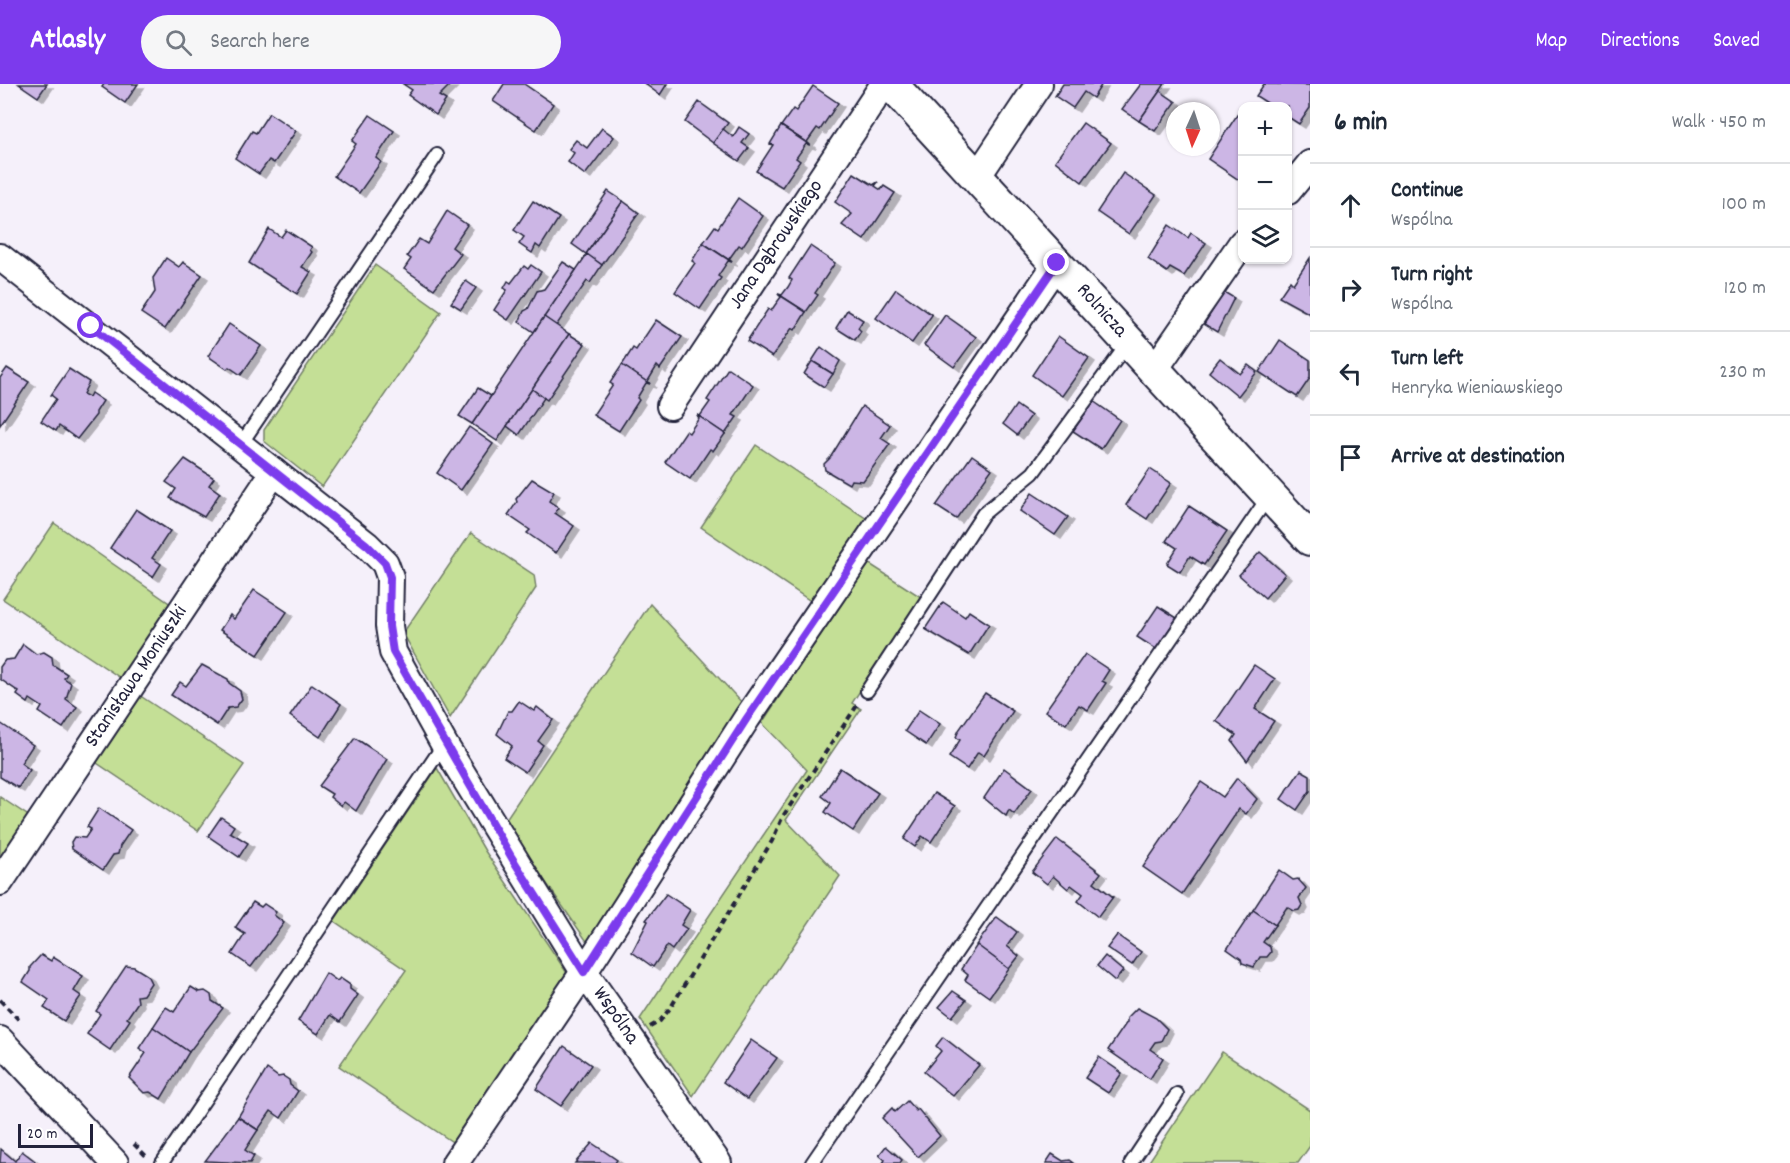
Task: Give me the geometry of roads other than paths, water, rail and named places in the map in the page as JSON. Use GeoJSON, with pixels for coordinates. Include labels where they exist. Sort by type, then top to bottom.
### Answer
{"type":"FeatureCollection","features":[{"type":"Feature","properties":{"kind":"street","name":"Jana Dąbrowskiego"},"geometry":{"type":"LineString","coordinates":[[670,406],[884,84]]}},
{"type":"Feature","properties":{"kind":"street","name":"Rolnicza"},"geometry":{"type":"LineString","coordinates":[[891,84],[1310,539]]}},
{"type":"Feature","properties":{"kind":"street"},"geometry":{"type":"LineString","coordinates":[[977,177],[1039,84]]}},
{"type":"Feature","properties":{"kind":"street"},"geometry":{"type":"LineString","coordinates":[[1292,185],[1310,164]]}},
{"type":"Feature","properties":{"kind":"street"},"geometry":{"type":"LineString","coordinates":[[1155,369],[1238,249]]}},
{"type":"Feature","properties":{"kind":"street","name":"Wspólna"},"geometry":{"type":"LineString","coordinates":[[0,257],[241,444],[273,472],[367,545],[385,563],[390,577],[389,626],[393,652],[444,744],[584,972],[718,1163]]}},
{"type":"Feature","properties":{"kind":"street"},"geometry":{"type":"LineString","coordinates":[[455,1163],[584,972],[747,718],[1057,263]]}},
{"type":"Feature","properties":{"kind":"street","name":"Stanisława Moniuszki"},"geometry":{"type":"LineString","coordinates":[[0,882],[273,472]]}},
{"type":"Feature","properties":{"kind":"street"},"geometry":{"type":"LineString","coordinates":[[0,1040],[115,1163]]}},
{"type":"Feature","properties":{"kind":"lane"},"geometry":{"type":"LineString","coordinates":[[241,444],[437,155]]}},
{"type":"Feature","properties":{"kind":"lane"},"geometry":{"type":"LineString","coordinates":[[867,691],[983,514],[1033,473],[1129,342]]}},
{"type":"Feature","properties":{"kind":"lane"},"geometry":{"type":"LineString","coordinates":[[812,1163],[1269,495]]}},
{"type":"Feature","properties":{"kind":"lane"},"geometry":{"type":"LineString","coordinates":[[162,1163],[444,744]]}},
{"type":"Feature","properties":{"kind":"lane"},"geometry":{"type":"LineString","coordinates":[[1131,1163],[1177,1094]]}}]}
